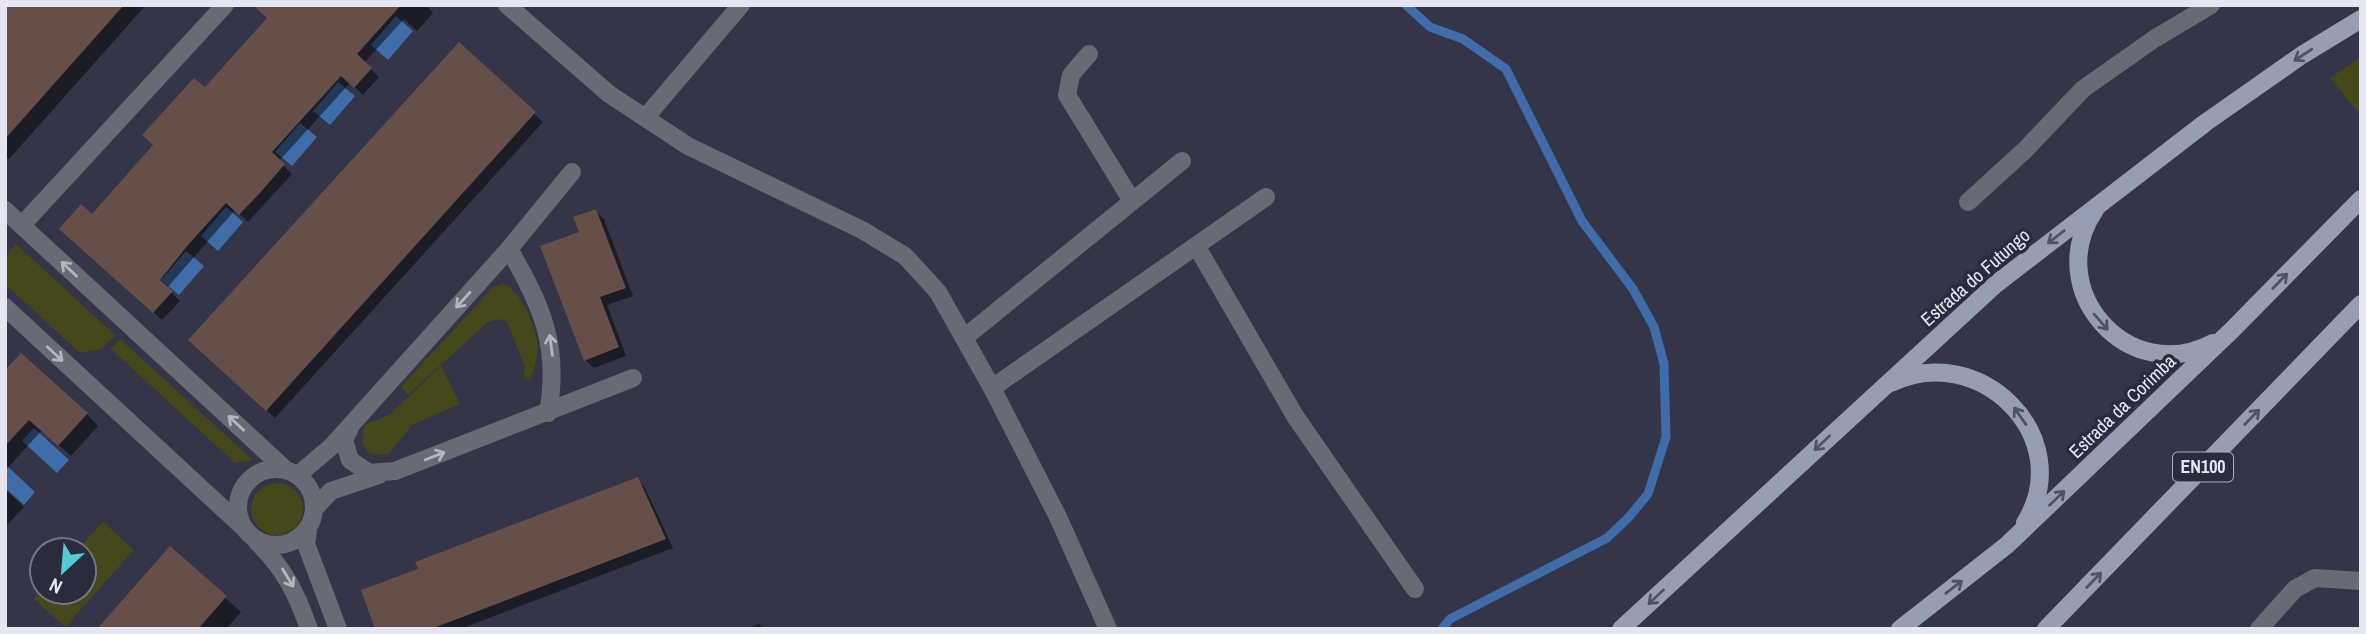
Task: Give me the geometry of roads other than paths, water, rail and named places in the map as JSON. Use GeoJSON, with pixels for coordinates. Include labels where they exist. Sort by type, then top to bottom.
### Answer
{"type":"FeatureCollection","features":[{"type":"Feature","properties":{"kind":"main road"},"geometry":{"type":"LineString","coordinates":[[2232,330],[2220,339],[2192,352],[2162,354],[2132,346],[2102,324],[2082,291],[2078,261],[2084,231],[2109,195],[2302,55],[2361,19]]}},
{"type":"Feature","properties":{"kind":"main road","name":"Estrada do Futungo"},"geometry":{"type":"LineString","coordinates":[[1872,396],[1996,284],[2109,195]]}},
{"type":"Feature","properties":{"kind":"main road","name":"Estrada da Corimba"},"geometry":{"type":"LineString","coordinates":[[1900,629],[2007,545],[2232,330],[2361,199]]}},
{"type":"Feature","properties":{"kind":"main road","name":"EN100"},"geometry":{"type":"LineString","coordinates":[[2046,629],[2361,304]]}},
{"type":"Feature","properties":{"kind":"main road"},"geometry":{"type":"LineString","coordinates":[[1621,629],[1872,396],[1885,386],[1916,374],[1948,373],[1980,381],[2011,404],[2033,440],[2039,471],[2031,511],[2007,545]]}},
{"type":"Feature","properties":{"kind":"street"},"geometry":{"type":"LineString","coordinates":[[22,225],[225,5]]}},
{"type":"Feature","properties":{"kind":"street"},"geometry":{"type":"LineString","coordinates":[[507,5],[576,68],[688,146],[862,230],[905,256],[938,292],[992,388],[1058,517],[1108,629]]}},
{"type":"Feature","properties":{"kind":"street"},"geometry":{"type":"LineString","coordinates":[[645,118],[741,5]]}},
{"type":"Feature","properties":{"kind":"street"},"geometry":{"type":"LineString","coordinates":[[1968,202],[2025,150],[2083,89],[2154,39],[2211,5]]}},
{"type":"Feature","properties":{"kind":"street"},"geometry":{"type":"LineString","coordinates":[[1089,54],[1071,75],[1067,95],[1132,201]]}},
{"type":"Feature","properties":{"kind":"street"},"geometry":{"type":"LineString","coordinates":[[964,338],[1182,161]]}},
{"type":"Feature","properties":{"kind":"street"},"geometry":{"type":"LineString","coordinates":[[308,531],[287,545],[263,544],[248,533],[238,502],[242,490],[260,472],[292,472],[312,466],[509,249],[572,172]]}},
{"type":"Feature","properties":{"kind":"street"},"geometry":{"type":"LineString","coordinates":[[992,388],[1266,197]]}},
{"type":"Feature","properties":{"kind":"street"},"geometry":{"type":"LineString","coordinates":[[5,210],[292,472],[313,495],[316,508]]}},
{"type":"Feature","properties":{"kind":"street"},"geometry":{"type":"LineString","coordinates":[[1197,247],[1295,416],[1415,589]]}},
{"type":"Feature","properties":{"kind":"street"},"geometry":{"type":"LineString","coordinates":[[509,249],[531,287],[550,334],[553,382],[548,413]]}},
{"type":"Feature","properties":{"kind":"street"},"geometry":{"type":"LineString","coordinates":[[5,307],[277,561],[296,593],[309,629]]}},
{"type":"Feature","properties":{"kind":"street"},"geometry":{"type":"LineString","coordinates":[[338,629],[306,544],[316,508],[331,491],[395,471],[633,378]]}},
{"type":"Feature","properties":{"kind":"street"},"geometry":{"type":"LineString","coordinates":[[352,421],[344,440],[349,460],[369,473],[395,471]]}},
{"type":"Feature","properties":{"kind":"street"},"geometry":{"type":"LineString","coordinates":[[2259,629],[2295,589],[2315,578],[2361,581]]}},
{"type":"Feature","properties":{"kind":"water"},"geometry":{"type":"Polygon","coordinates":[[[396,16],[413,31],[388,60],[371,45],[396,16]]]}},
{"type":"Feature","properties":{"kind":"water"},"geometry":{"type":"Polygon","coordinates":[[[338,82],[355,96],[330,125],[313,111],[338,82]]]}},
{"type":"Feature","properties":{"kind":"water"},"geometry":{"type":"Polygon","coordinates":[[[300,123],[317,137],[292,166],[275,152],[300,123]]]}},
{"type":"Feature","properties":{"kind":"water"},"geometry":{"type":"Polygon","coordinates":[[[226,207],[243,222],[218,251],[201,236],[226,207]]]}},
{"type":"Feature","properties":{"kind":"water"},"geometry":{"type":"Polygon","coordinates":[[[186,251],[204,266],[179,295],[161,280],[186,251]]]}},
{"type":"Feature","properties":{"kind":"water"},"geometry":{"type":"Polygon","coordinates":[[[34,428],[69,460],[57,473],[22,441],[34,428]]]}},
{"type":"Feature","properties":{"kind":"water"},"geometry":{"type":"Polygon","coordinates":[[[5,464],[35,492],[24,505],[5,488],[5,464]]]}},
{"type":"Feature","properties":{"kind":"waterway"},"geometry":{"type":"LineString","coordinates":[[1406,5],[1430,27],[1463,39],[1506,69],[1582,221],[1633,289],[1654,327],[1664,364],[1666,437],[1648,494],[1629,517],[1607,538],[1450,619],[1442,629]]}}]}
